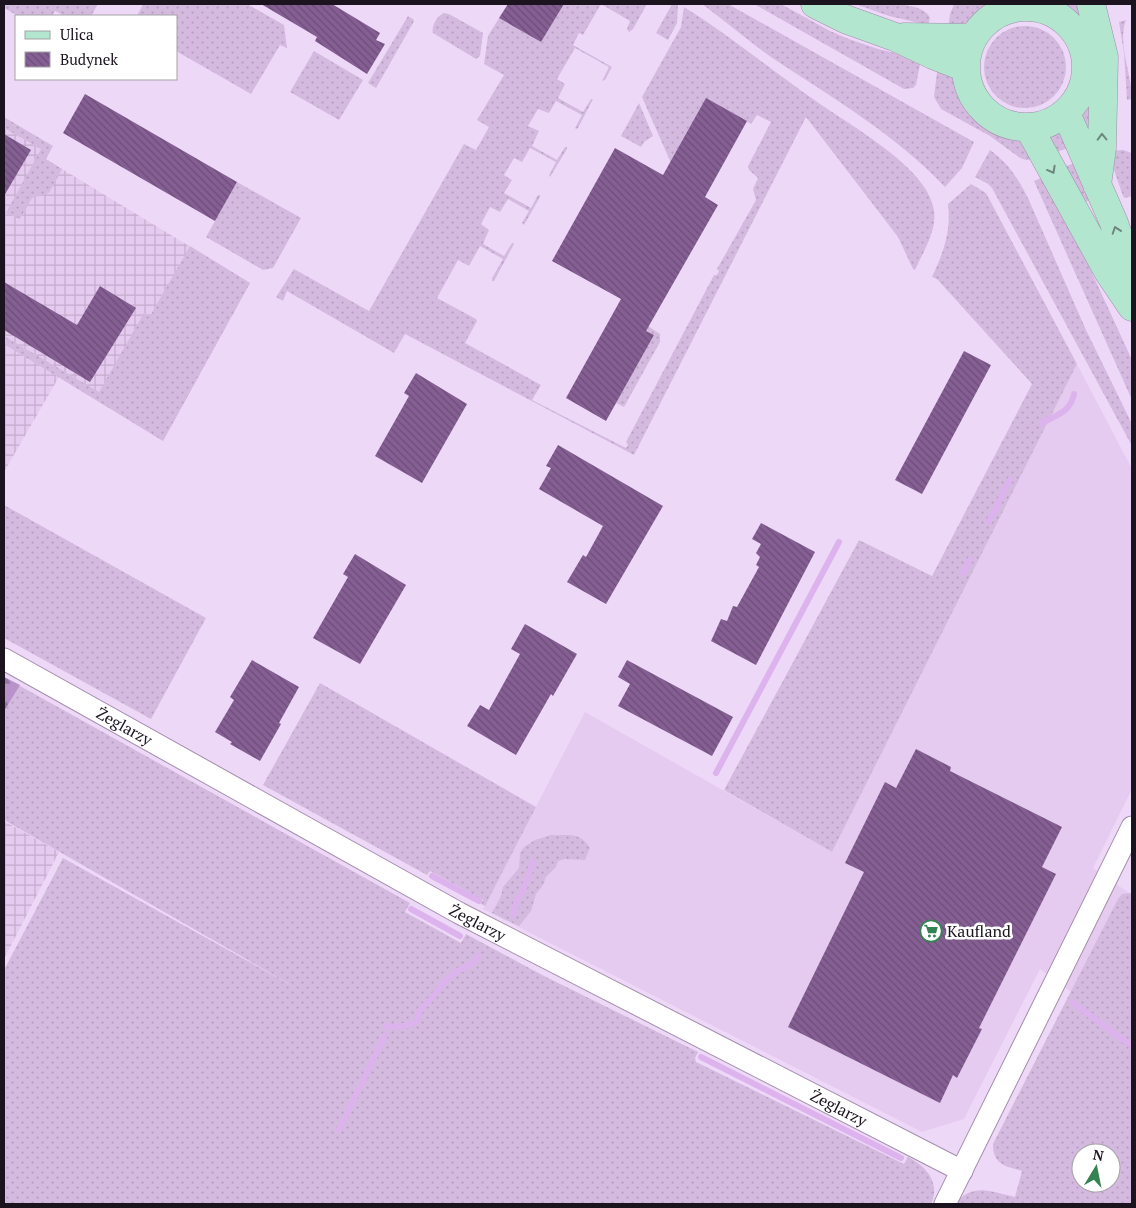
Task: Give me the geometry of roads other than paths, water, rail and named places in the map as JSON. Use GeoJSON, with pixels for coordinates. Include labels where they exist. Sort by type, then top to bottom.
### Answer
{"type":"FeatureCollection","features":[{"type":"Feature","properties":{"kind":"main road"},"geometry":{"type":"LineString","coordinates":[[815,4],[845,19],[895,37],[933,56],[966,68]]}},
{"type":"Feature","properties":{"kind":"main road"},"geometry":{"type":"LineString","coordinates":[[1091,4],[1104,57],[1102,148],[1097,185]]}},
{"type":"Feature","properties":{"kind":"main road"},"geometry":{"type":"LineString","coordinates":[[1017,6],[1056,9],[1079,37],[1085,53],[1087,69],[1084,85],[1077,100],[1066,113],[1055,120],[1042,126],[1029,128],[1005,124],[984,111],[971,91],[966,68],[969,48],[973,38],[991,18],[1017,6]]}},
{"type":"Feature","properties":{"kind":"main road"},"geometry":{"type":"LineString","coordinates":[[895,37],[973,38]]}},
{"type":"Feature","properties":{"kind":"main road"},"geometry":{"type":"LineString","coordinates":[[1066,113],[1114,223],[1132,276]]}},
{"type":"Feature","properties":{"kind":"main road"},"geometry":{"type":"LineString","coordinates":[[1029,128],[1109,273],[1132,308]]}},
{"type":"Feature","properties":{"kind":"street","name":"Żeglarzy"},"geometry":{"type":"LineString","coordinates":[[4,659],[459,914],[962,1171]]}},
{"type":"Feature","properties":{"kind":"street"},"geometry":{"type":"LineString","coordinates":[[945,1204],[1132,827]]}},
{"type":"Feature","properties":{"kind":"waterway"},"geometry":{"type":"LineString","coordinates":[[1041,424],[1066,409],[1074,394]]}},
{"type":"Feature","properties":{"kind":"waterway"},"geometry":{"type":"LineString","coordinates":[[989,522],[1010,480]]}},
{"type":"Feature","properties":{"kind":"waterway"},"geometry":{"type":"LineString","coordinates":[[716,773],[839,542]]}},
{"type":"Feature","properties":{"kind":"waterway"},"geometry":{"type":"LineString","coordinates":[[963,573],[970,560]]}},
{"type":"Feature","properties":{"kind":"waterway"},"geometry":{"type":"LineString","coordinates":[[513,915],[517,900],[524,888],[533,862]]}},
{"type":"Feature","properties":{"kind":"waterway"},"geometry":{"type":"LineString","coordinates":[[432,876],[479,901]]}},
{"type":"Feature","properties":{"kind":"waterway"},"geometry":{"type":"LineString","coordinates":[[411,909],[460,936]]}},
{"type":"Feature","properties":{"kind":"waterway"},"geometry":{"type":"LineString","coordinates":[[386,1026],[402,1026],[417,1022],[420,1010],[443,983],[456,972],[473,963],[479,956]]}},
{"type":"Feature","properties":{"kind":"waterway"},"geometry":{"type":"LineString","coordinates":[[1072,1002],[1132,1046]]}},
{"type":"Feature","properties":{"kind":"waterway"},"geometry":{"type":"LineString","coordinates":[[339,1130],[385,1035]]}},
{"type":"Feature","properties":{"kind":"waterway"},"geometry":{"type":"LineString","coordinates":[[701,1057],[901,1158]]}},
{"type":"Feature","properties":{"kind":"place","name":"Kaufland"},"geometry":{"type":"Point","coordinates":[931,931]}}]}
